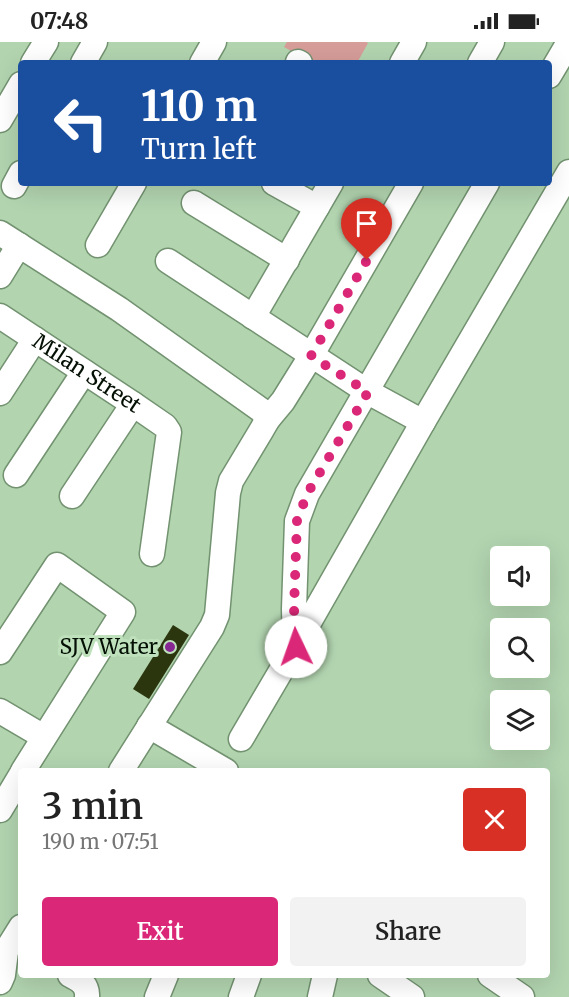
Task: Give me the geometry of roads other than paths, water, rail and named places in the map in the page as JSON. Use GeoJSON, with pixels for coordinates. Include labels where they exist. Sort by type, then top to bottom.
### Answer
{"type":"FeatureCollection","features":[{"type":"Feature","properties":{"kind":"street"},"geometry":{"type":"LineString","coordinates":[[35,60],[46,42]]}},
{"type":"Feature","properties":{"kind":"street"},"geometry":{"type":"LineString","coordinates":[[85,60],[95,42]]}},
{"type":"Feature","properties":{"kind":"street"},"geometry":{"type":"LineString","coordinates":[[204,60],[214,42]]}},
{"type":"Feature","properties":{"kind":"street"},"geometry":{"type":"LineString","coordinates":[[404,60],[414,42]]}},
{"type":"Feature","properties":{"kind":"street"},"geometry":{"type":"LineString","coordinates":[[482,60],[492,42]]}},
{"type":"Feature","properties":{"kind":"street"},"geometry":{"type":"LineString","coordinates":[[552,71],[568,42]]}},
{"type":"Feature","properties":{"kind":"street"},"geometry":{"type":"LineString","coordinates":[[0,120],[18,89]]}},
{"type":"Feature","properties":{"kind":"street"},"geometry":{"type":"LineString","coordinates":[[241,739],[569,172]]}},
{"type":"Feature","properties":{"kind":"street"},"geometry":{"type":"LineString","coordinates":[[98,245],[132,186]]}},
{"type":"Feature","properties":{"kind":"street"},"geometry":{"type":"LineString","coordinates":[[279,186],[317,207]]}},
{"type":"Feature","properties":{"kind":"street"},"geometry":{"type":"LineString","coordinates":[[253,317],[329,186]]}},
{"type":"Feature","properties":{"kind":"street"},"geometry":{"type":"LineString","coordinates":[[123,768],[212,627],[217,615],[231,481],[268,419],[283,401],[311,356],[409,186]]}},
{"type":"Feature","properties":{"kind":"street"},"geometry":{"type":"LineString","coordinates":[[296,647],[294,609],[297,521],[307,494],[486,186]]}},
{"type":"Feature","properties":{"kind":"street"},"geometry":{"type":"LineString","coordinates":[[194,203],[287,260]]}},
{"type":"Feature","properties":{"kind":"street"},"geometry":{"type":"LineString","coordinates":[[0,276],[9,239],[119,309],[261,410],[268,419]]}},
{"type":"Feature","properties":{"kind":"street"},"geometry":{"type":"LineString","coordinates":[[168,261],[368,392],[423,422]]}},
{"type":"Feature","properties":{"kind":"street","name":"Milan Street"},"geometry":{"type":"LineString","coordinates":[[0,316],[133,404],[165,426],[169,432],[152,554]]}},
{"type":"Feature","properties":{"kind":"street"},"geometry":{"type":"LineString","coordinates":[[0,393],[35,339]]}},
{"type":"Feature","properties":{"kind":"street"},"geometry":{"type":"LineString","coordinates":[[16,475],[84,372]]}},
{"type":"Feature","properties":{"kind":"street"},"geometry":{"type":"LineString","coordinates":[[72,496],[133,404]]}},
{"type":"Feature","properties":{"kind":"street"},"geometry":{"type":"LineString","coordinates":[[0,652],[57,565],[123,612],[25,768]]}},
{"type":"Feature","properties":{"kind":"street"},"geometry":{"type":"LineString","coordinates":[[0,711],[44,737]]}},
{"type":"Feature","properties":{"kind":"street"},"geometry":{"type":"LineString","coordinates":[[149,726],[221,768]]}},
{"type":"Feature","properties":{"kind":"street"},"geometry":{"type":"LineString","coordinates":[[0,810],[18,780]]}},
{"type":"Feature","properties":{"kind":"street"},"geometry":{"type":"LineString","coordinates":[[0,982],[12,945]]}},
{"type":"Feature","properties":{"kind":"street"},"geometry":{"type":"LineString","coordinates":[[75,978],[82,982],[87,997]]}},
{"type":"Feature","properties":{"kind":"street"},"geometry":{"type":"LineString","coordinates":[[157,997],[164,978]]}},
{"type":"Feature","properties":{"kind":"street"},"geometry":{"type":"LineString","coordinates":[[241,997],[248,978]]}},
{"type":"Feature","properties":{"kind":"street"},"geometry":{"type":"LineString","coordinates":[[320,997],[324,978]]}},
{"type":"Feature","properties":{"kind":"street"},"geometry":{"type":"LineString","coordinates":[[384,978],[412,997]]}},
{"type":"Feature","properties":{"kind":"street"},"geometry":{"type":"LineString","coordinates":[[494,978],[522,997]]}},
{"type":"Feature","properties":{"kind":"place","name":"SJV Water"},"geometry":{"type":"Point","coordinates":[170,647]}}]}
